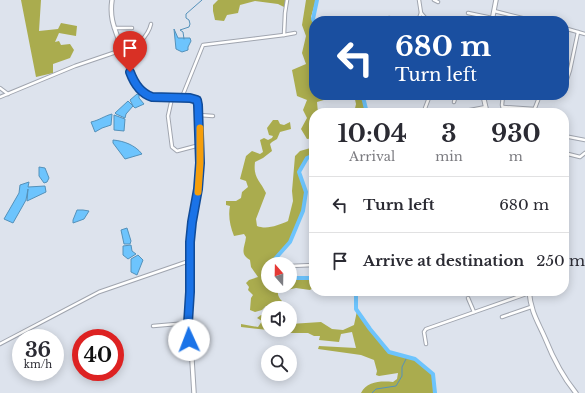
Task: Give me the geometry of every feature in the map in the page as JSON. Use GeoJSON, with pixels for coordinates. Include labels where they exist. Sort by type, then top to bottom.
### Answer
{"type":"FeatureCollection","features":[{"type":"Feature","properties":{"kind":"street"},"geometry":{"type":"LineString","coordinates":[[112,0],[112,22],[114,28],[133,80],[143,92],[152,97],[182,97],[195,98],[197,100],[199,115],[200,163],[198,189],[192,222],[189,261],[190,292],[188,323],[194,393]]}},
{"type":"Feature","properties":{"kind":"street"},"geometry":{"type":"LineString","coordinates":[[284,35],[287,0]]}},
{"type":"Feature","properties":{"kind":"street"},"geometry":{"type":"LineString","coordinates":[[419,16],[420,0]]}},
{"type":"Feature","properties":{"kind":"street"},"geometry":{"type":"LineString","coordinates":[[434,0],[438,2]]}},
{"type":"Feature","properties":{"kind":"street"},"geometry":{"type":"LineString","coordinates":[[493,16],[496,0]]}},
{"type":"Feature","properties":{"kind":"street"},"geometry":{"type":"LineString","coordinates":[[494,11],[514,16]]}},
{"type":"Feature","properties":{"kind":"street"},"geometry":{"type":"LineString","coordinates":[[420,13],[423,16]]}},
{"type":"Feature","properties":{"kind":"street"},"geometry":{"type":"LineString","coordinates":[[468,13],[478,16]]}},
{"type":"Feature","properties":{"kind":"street"},"geometry":{"type":"LineString","coordinates":[[0,97],[76,66],[123,52],[135,46],[144,37],[150,30],[151,24]]}},
{"type":"Feature","properties":{"kind":"street"},"geometry":{"type":"LineString","coordinates":[[114,28],[132,28]]}},
{"type":"Feature","properties":{"kind":"street"},"geometry":{"type":"LineString","coordinates":[[569,29],[585,34]]}},
{"type":"Feature","properties":{"kind":"street"},"geometry":{"type":"LineString","coordinates":[[569,73],[578,32]]}},
{"type":"Feature","properties":{"kind":"street"},"geometry":{"type":"LineString","coordinates":[[182,97],[203,45],[295,33]]}},
{"type":"Feature","properties":{"kind":"street"},"geometry":{"type":"LineString","coordinates":[[0,88],[8,94]]}},
{"type":"Feature","properties":{"kind":"street"},"geometry":{"type":"LineString","coordinates":[[172,98],[168,116],[170,143],[177,151],[196,146]]}},
{"type":"Feature","properties":{"kind":"street"},"geometry":{"type":"LineString","coordinates":[[503,100],[503,107],[518,108]]}},
{"type":"Feature","properties":{"kind":"street"},"geometry":{"type":"LineString","coordinates":[[199,115],[213,116]]}},
{"type":"Feature","properties":{"kind":"street"},"geometry":{"type":"LineString","coordinates":[[569,137],[585,140]]}},
{"type":"Feature","properties":{"kind":"street"},"geometry":{"type":"LineString","coordinates":[[569,154],[580,157],[585,153]]}},
{"type":"Feature","properties":{"kind":"street"},"geometry":{"type":"LineString","coordinates":[[0,344],[99,292],[189,261]]}},
{"type":"Feature","properties":{"kind":"street"},"geometry":{"type":"LineString","coordinates":[[297,266],[309,265]]}},
{"type":"Feature","properties":{"kind":"street"},"geometry":{"type":"LineString","coordinates":[[426,344],[424,332],[426,329],[518,296]]}},
{"type":"Feature","properties":{"kind":"street"},"geometry":{"type":"LineString","coordinates":[[530,296],[531,307],[553,359],[576,393]]}},
{"type":"Feature","properties":{"kind":"street"},"geometry":{"type":"LineString","coordinates":[[468,298],[474,312]]}},
{"type":"Feature","properties":{"kind":"street"},"geometry":{"type":"LineString","coordinates":[[502,317],[531,307]]}},
{"type":"Feature","properties":{"kind":"street"},"geometry":{"type":"LineString","coordinates":[[153,326],[188,323]]}},
{"type":"Feature","properties":{"kind":"shaded area"},"geometry":{"type":"Polygon","coordinates":[[[21,0],[41,0],[39,31],[58,29],[61,23],[77,26],[76,36],[59,33],[55,42],[59,41],[61,45],[70,44],[74,50],[70,58],[53,64],[53,73],[36,77],[21,0]]]}},
{"type":"Feature","properties":{"kind":"shaded area"},"geometry":{"type":"Polygon","coordinates":[[[218,0],[288,0],[285,9],[278,4],[255,1],[240,5],[238,13],[227,15],[224,21],[215,20],[213,5],[218,0]]]}},
{"type":"Feature","properties":{"kind":"shaded area"},"geometry":{"type":"Polygon","coordinates":[[[306,0],[316,0],[311,16],[309,16],[309,100],[324,100],[317,102],[318,108],[309,108],[309,139],[307,139],[301,129],[307,118],[303,110],[307,100],[297,96],[292,70],[306,64],[302,53],[306,36],[302,25],[306,0]]]}},
{"type":"Feature","properties":{"kind":"shaded area"},"geometry":{"type":"Polygon","coordinates":[[[355,100],[364,100],[366,108],[355,108],[355,100]]]}},
{"type":"Feature","properties":{"kind":"shaded area"},"geometry":{"type":"Polygon","coordinates":[[[273,120],[278,120],[280,124],[284,125],[290,122],[291,129],[280,132],[277,139],[270,144],[272,151],[255,162],[256,175],[266,193],[256,219],[257,226],[269,227],[288,221],[293,201],[292,191],[295,156],[300,151],[309,148],[309,157],[299,172],[306,192],[303,211],[290,242],[277,257],[261,257],[261,293],[278,293],[282,301],[261,301],[261,310],[255,312],[250,310],[251,298],[253,295],[248,290],[249,287],[246,283],[249,280],[258,277],[251,267],[250,260],[244,253],[246,237],[244,234],[234,236],[229,214],[230,206],[226,205],[226,201],[236,201],[241,198],[242,192],[248,187],[246,181],[240,179],[246,156],[252,151],[260,154],[263,152],[260,140],[264,138],[268,140],[272,138],[273,136],[269,135],[267,128],[273,120]]]}},
{"type":"Feature","properties":{"kind":"shaded area"},"geometry":{"type":"Polygon","coordinates":[[[297,278],[309,278],[309,290],[297,288],[297,278]]]}},
{"type":"Feature","properties":{"kind":"shaded area"},"geometry":{"type":"Polygon","coordinates":[[[357,311],[389,352],[415,359],[433,374],[435,393],[361,393],[371,384],[379,382],[393,382],[397,379],[398,373],[379,376],[376,375],[377,371],[374,360],[361,355],[318,349],[319,346],[356,348],[352,332],[341,334],[339,342],[319,340],[320,336],[314,336],[308,333],[297,333],[297,324],[321,322],[332,329],[343,330],[354,325],[357,311]]]}},
{"type":"Feature","properties":{"kind":"shaded area"},"geometry":{"type":"Polygon","coordinates":[[[261,315],[261,320],[257,318],[261,315]]]}},
{"type":"Feature","properties":{"kind":"shaded area"},"geometry":{"type":"Polygon","coordinates":[[[261,322],[261,329],[241,327],[241,324],[258,327],[261,322]]]}},
{"type":"Feature","properties":{"kind":"water"},"geometry":{"type":"Polygon","coordinates":[[[174,29],[178,38],[190,38],[191,41],[188,50],[182,52],[176,49],[174,29]]]}},
{"type":"Feature","properties":{"kind":"water"},"geometry":{"type":"Polygon","coordinates":[[[137,94],[144,104],[135,108],[130,100],[137,94]]]}},
{"type":"Feature","properties":{"kind":"water"},"geometry":{"type":"Polygon","coordinates":[[[128,101],[133,106],[126,114],[125,118],[115,113],[128,101]]]}},
{"type":"Feature","properties":{"kind":"water"},"geometry":{"type":"Polygon","coordinates":[[[112,114],[111,125],[95,132],[91,122],[112,114]]]}},
{"type":"Feature","properties":{"kind":"water"},"geometry":{"type":"Polygon","coordinates":[[[114,115],[125,119],[124,131],[114,130],[114,115]]]}},
{"type":"Feature","properties":{"kind":"water"},"geometry":{"type":"Polygon","coordinates":[[[113,140],[129,144],[142,154],[125,159],[113,143],[113,140]]]}},
{"type":"Feature","properties":{"kind":"water"},"geometry":{"type":"Polygon","coordinates":[[[39,167],[45,168],[49,178],[47,182],[44,183],[39,176],[39,167]]]}},
{"type":"Feature","properties":{"kind":"water"},"geometry":{"type":"Polygon","coordinates":[[[29,182],[28,187],[45,186],[46,192],[27,201],[28,189],[26,200],[13,223],[4,219],[19,193],[20,185],[29,182]]]}},
{"type":"Feature","properties":{"kind":"water"},"geometry":{"type":"Polygon","coordinates":[[[77,210],[89,211],[84,219],[73,223],[73,220],[77,210]]]}},
{"type":"Feature","properties":{"kind":"water"},"geometry":{"type":"Polygon","coordinates":[[[127,228],[131,241],[130,244],[124,244],[121,230],[127,228]]]}},
{"type":"Feature","properties":{"kind":"water"},"geometry":{"type":"Polygon","coordinates":[[[131,245],[132,251],[136,254],[128,259],[123,255],[123,246],[131,245]]]}},
{"type":"Feature","properties":{"kind":"water"},"geometry":{"type":"Polygon","coordinates":[[[138,255],[143,260],[137,275],[131,272],[131,259],[138,255]]]}},
{"type":"Feature","properties":{"kind":"waterway"},"geometry":{"type":"LineString","coordinates":[[184,39],[183,32],[180,30],[189,27],[190,24],[189,20],[186,18],[186,14],[202,0]]}},
{"type":"Feature","properties":{"kind":"waterway"},"geometry":{"type":"LineString","coordinates":[[314,16],[317,0]]}},
{"type":"Feature","properties":{"kind":"waterway"},"geometry":{"type":"LineString","coordinates":[[364,100],[366,108]]}},
{"type":"Feature","properties":{"kind":"waterway"},"geometry":{"type":"LineString","coordinates":[[277,257],[290,242],[303,211],[306,192],[299,172],[309,157]]}},
{"type":"Feature","properties":{"kind":"waterway"},"geometry":{"type":"LineString","coordinates":[[297,278],[309,278]]}},
{"type":"Feature","properties":{"kind":"waterway"},"geometry":{"type":"LineString","coordinates":[[356,296],[356,309],[389,352],[415,359],[433,374],[435,393]]}},
{"type":"Feature","properties":{"kind":"waterway"},"geometry":{"type":"LineString","coordinates":[[372,393],[376,389],[396,386],[402,376],[402,367],[407,357]]}},
{"type":"Feature","properties":{"kind":"slow traffic"},"geometry":{"type":"LineString","coordinates":[[198,192],[200,128]]}},
{"type":"Feature","properties":{"kind":"route"},"geometry":{"type":"LineString","coordinates":[[130,72],[136,85],[148,96],[195,98],[197,100],[200,163],[198,189],[190,242],[189,340]]}}]}
